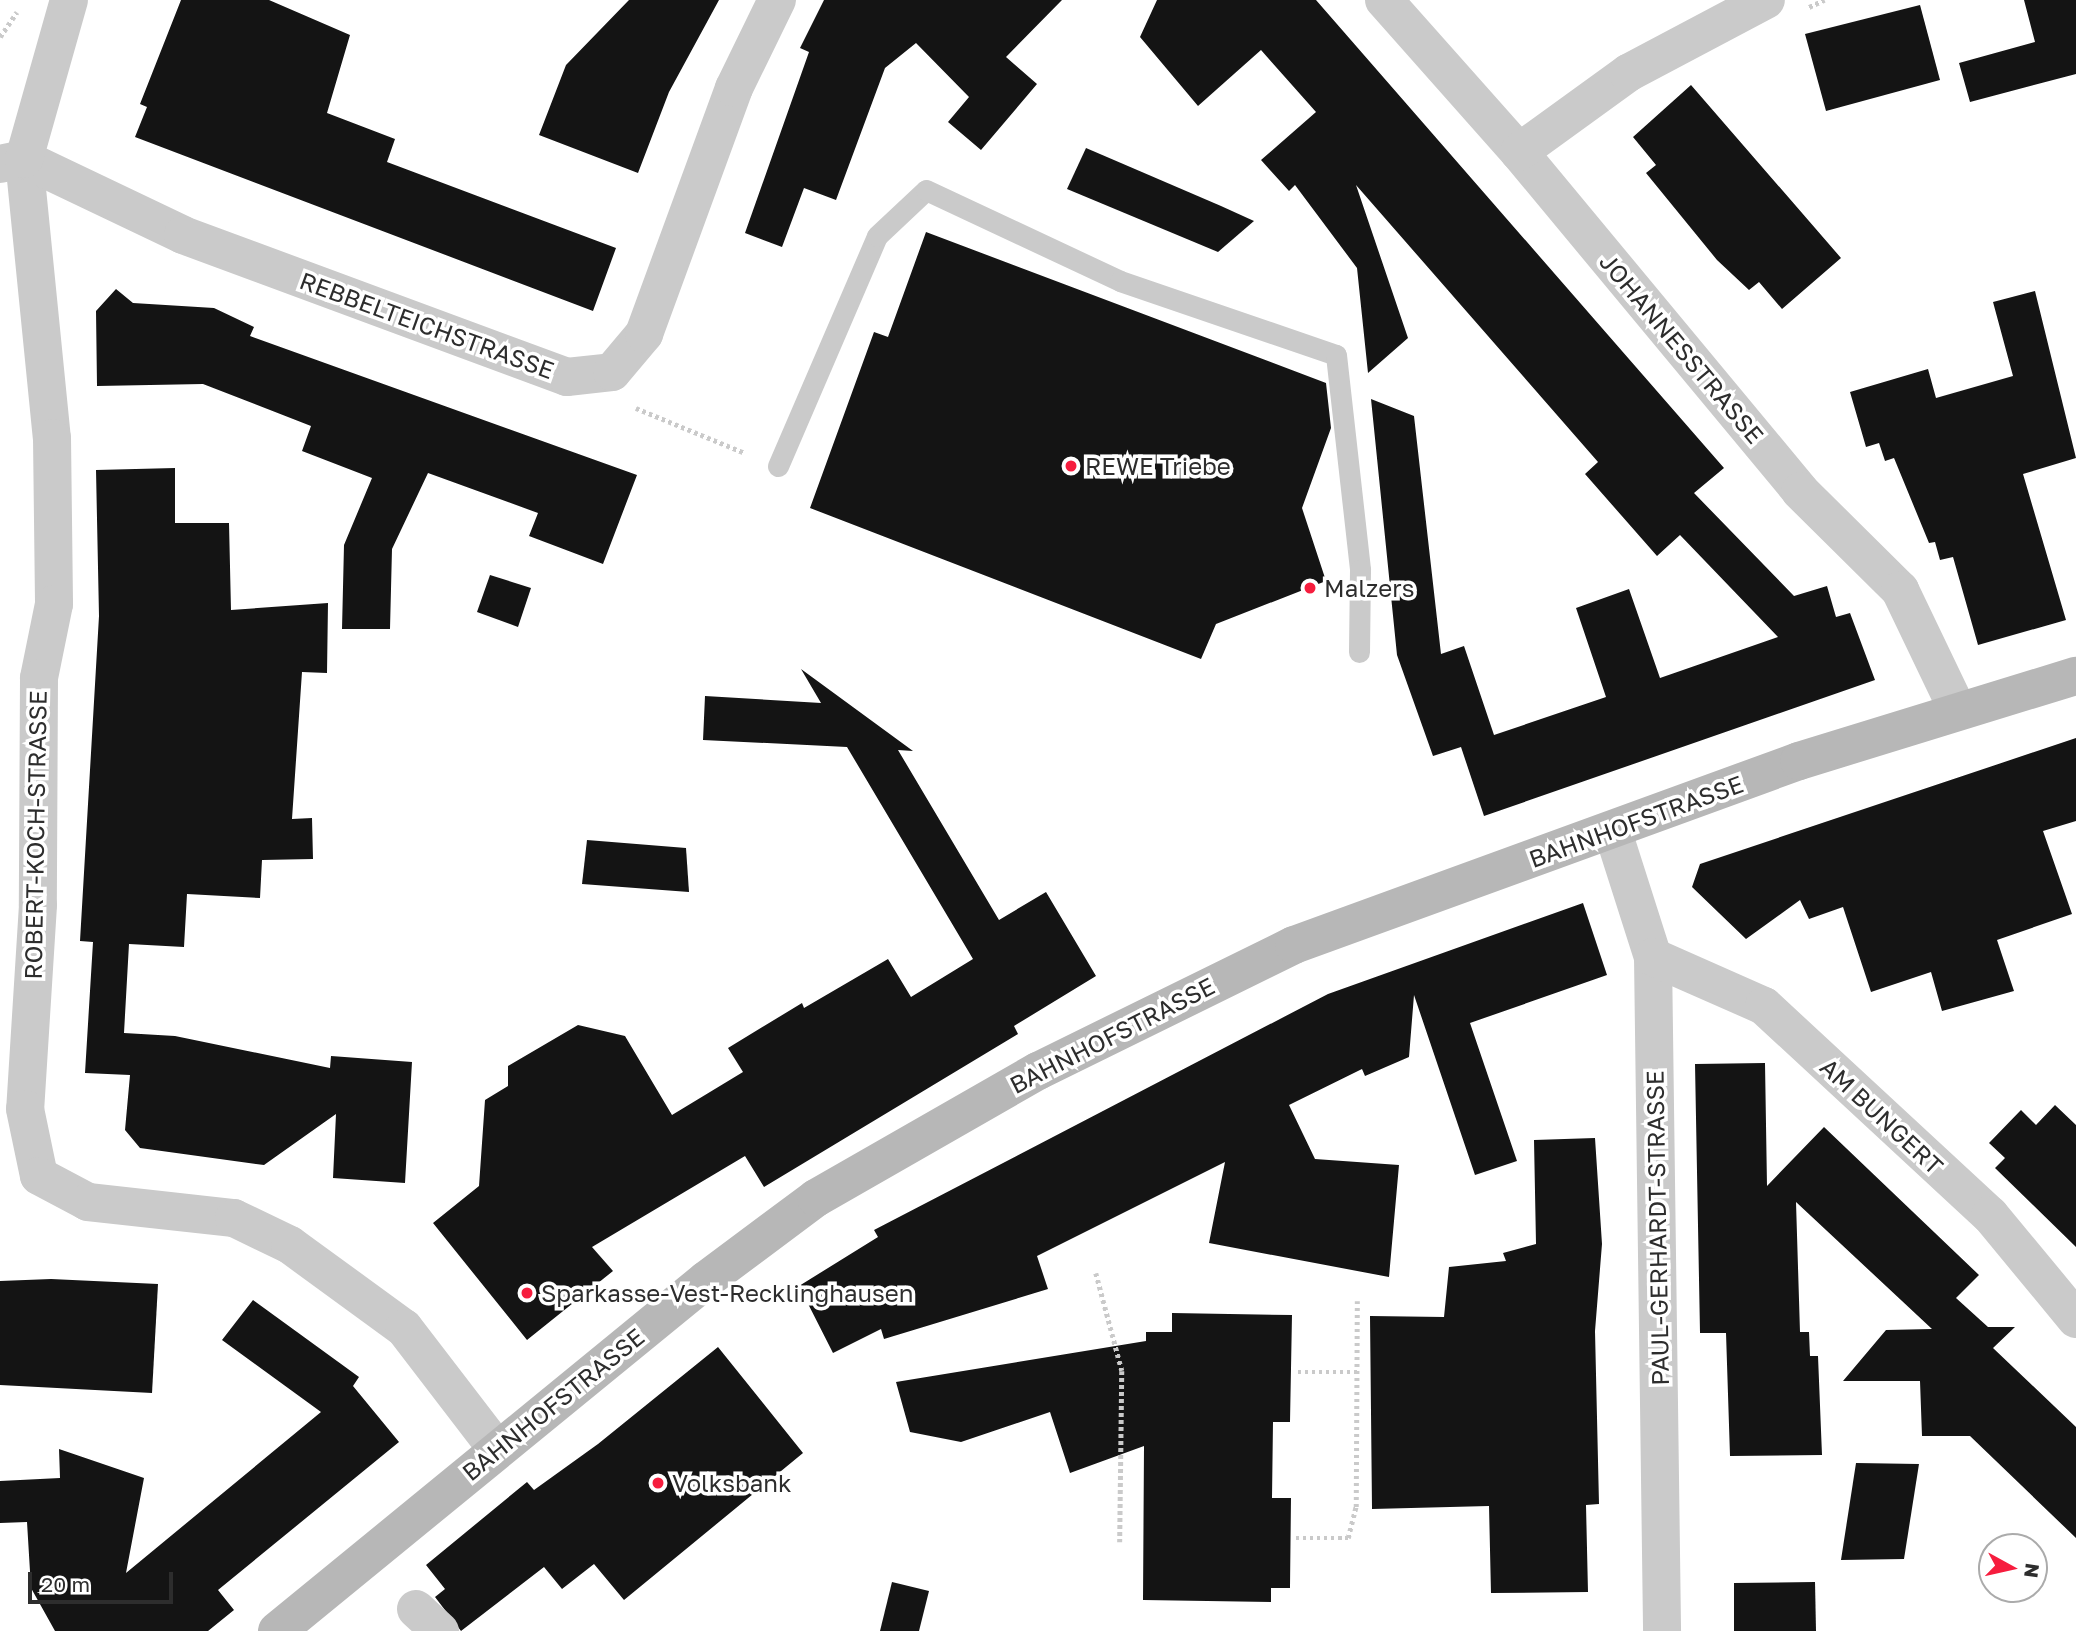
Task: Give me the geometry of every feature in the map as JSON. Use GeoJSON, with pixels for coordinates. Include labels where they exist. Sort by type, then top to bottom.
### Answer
{"type":"FeatureCollection","features":[{"type":"Feature","properties":{"kind":"street"},"geometry":{"type":"LineString","coordinates":[[12,162],[69,0]]}},
{"type":"Feature","properties":{"kind":"street","name":"REBBELTEICHSTRASSE"},"geometry":{"type":"LineString","coordinates":[[12,162],[183,234],[568,377],[612,372],[644,334],[734,88],[777,0]]}},
{"type":"Feature","properties":{"kind":"street","name":"JOHANNESSTRASSE"},"geometry":{"type":"LineString","coordinates":[[1384,0],[1519,152],[1800,491],[1900,590],[1956,709]]}},
{"type":"Feature","properties":{"kind":"street"},"geometry":{"type":"LineString","coordinates":[[1519,152],[1628,73],[1783,6]]}},
{"type":"Feature","properties":{"kind":"street","name":"ROBERT-KOCH-STRASSE"},"geometry":{"type":"LineString","coordinates":[[12,162],[52,438],[54,604],[39,678],[38,905],[24,1109],[39,1176],[88,1202],[234,1219],[290,1245],[404,1328],[496,1449]]}},
{"type":"Feature","properties":{"kind":"street","name":"BAHNHOFSTRASSE"},"geometry":{"type":"LineString","coordinates":[[277,1631],[496,1449],[816,1198],[1038,1072],[1294,945],[1956,709],[2076,676]]}},
{"type":"Feature","properties":{"kind":"street","name":"PAUL-GERHARDT-STRASSE"},"geometry":{"type":"LineString","coordinates":[[1613,832],[1653,957],[1662,1631]]}},
{"type":"Feature","properties":{"kind":"street","name":"AM BUNGERT"},"geometry":{"type":"LineString","coordinates":[[1653,957],[1764,1006],[1990,1216],[2076,1319]]}},
{"type":"Feature","properties":{"kind":"lane"},"geometry":{"type":"LineString","coordinates":[[778,466],[877,236],[926,190],[1120,281],[1336,355],[1360,570],[1359,652]]}},
{"type":"Feature","properties":{"kind":"path"},"geometry":{"type":"LineString","coordinates":[[1783,6],[1825,0]]}},
{"type":"Feature","properties":{"kind":"path"},"geometry":{"type":"LineString","coordinates":[[0,37],[25,2]]}},
{"type":"Feature","properties":{"kind":"path"},"geometry":{"type":"LineString","coordinates":[[568,377],[778,466]]}},
{"type":"Feature","properties":{"kind":"path"},"geometry":{"type":"LineString","coordinates":[[1096,1273],[1122,1370],[1119,1542]]}},
{"type":"Feature","properties":{"kind":"path"},"geometry":{"type":"LineString","coordinates":[[1296,1538],[1348,1538],[1356,1507],[1357,1301]]}},
{"type":"Feature","properties":{"kind":"path"},"geometry":{"type":"LineString","coordinates":[[1298,1373],[1357,1372]]}},
{"type":"Feature","properties":{"kind":"building"},"geometry":{"type":"Polygon","coordinates":[[[181,0],[269,0],[350,35],[327,113],[395,139],[387,162],[616,248],[593,311],[135,137],[147,107],[140,104],[181,0]]]}},
{"type":"Feature","properties":{"kind":"building"},"geometry":{"type":"Polygon","coordinates":[[[629,0],[719,0],[669,92],[638,173],[539,135],[566,65],[629,0]]]}},
{"type":"Feature","properties":{"kind":"building"},"geometry":{"type":"Polygon","coordinates":[[[824,0],[1062,0],[1006,57],[1037,84],[981,150],[948,122],[969,97],[916,43],[885,68],[836,200],[804,188],[782,247],[745,233],[809,52],[800,48],[824,0]]]}},
{"type":"Feature","properties":{"kind":"building"},"geometry":{"type":"Polygon","coordinates":[[[1157,0],[1316,0],[1724,468],[1694,493],[1794,596],[1827,586],[1836,617],[1850,613],[1875,680],[1484,816],[1461,747],[1433,756],[1397,655],[1371,399],[1414,416],[1441,654],[1464,646],[1494,735],[1606,697],[1576,608],[1629,589],[1660,678],[1778,637],[1680,535],[1657,556],[1585,474],[1598,462],[1356,185],[1408,338],[1368,373],[1357,268],[1295,185],[1289,191],[1261,160],[1316,112],[1261,50],[1198,106],[1140,37],[1157,0]]]}},
{"type":"Feature","properties":{"kind":"building"},"geometry":{"type":"Polygon","coordinates":[[[2024,0],[2076,0],[2076,74],[1970,102],[1959,63],[2035,42],[2024,0]]]}},
{"type":"Feature","properties":{"kind":"building"},"geometry":{"type":"Polygon","coordinates":[[[1920,5],[1940,80],[1826,111],[1805,34],[1920,5]]]}},
{"type":"Feature","properties":{"kind":"building"},"geometry":{"type":"Polygon","coordinates":[[[1691,85],[1841,258],[1782,309],[1759,282],[1749,290],[1717,260],[1646,173],[1656,165],[1633,137],[1691,85]]]}},
{"type":"Feature","properties":{"kind":"building"},"geometry":{"type":"Polygon","coordinates":[[[1086,148],[1254,221],[1218,252],[1067,189],[1086,148]]]}},
{"type":"Feature","properties":{"kind":"building","name":"REWE Triebe"},"geometry":{"type":"Polygon","coordinates":[[[926,232],[1326,383],[1331,428],[1302,508],[1326,581],[1216,624],[1201,659],[810,508],[874,332],[888,337],[926,232]]]}},
{"type":"Feature","properties":{"kind":"building"},"geometry":{"type":"Polygon","coordinates":[[[116,289],[133,303],[214,308],[254,327],[250,336],[637,475],[603,564],[529,536],[538,513],[428,473],[392,549],[390,629],[342,629],[344,545],[372,478],[302,451],[311,426],[203,384],[97,386],[96,311],[116,289]]]}},
{"type":"Feature","properties":{"kind":"building"},"geometry":{"type":"Polygon","coordinates":[[[2035,291],[2076,458],[2023,474],[2066,620],[1978,645],[1953,557],[1940,560],[1935,542],[1929,543],[1894,458],[1885,461],[1879,443],[1866,447],[1850,392],[1928,369],[1936,398],[2013,376],[1993,302],[2035,291]]]}},
{"type":"Feature","properties":{"kind":"building"},"geometry":{"type":"Polygon","coordinates":[[[175,468],[175,523],[229,523],[231,610],[328,603],[327,673],[302,672],[292,819],[312,818],[313,859],[262,860],[260,898],[187,894],[184,947],[129,944],[124,1033],[175,1036],[330,1068],[331,1056],[412,1062],[405,1183],[333,1178],[336,1114],[264,1165],[140,1148],[125,1130],[130,1075],[85,1073],[93,942],[80,941],[99,616],[96,470],[175,468]]]}},
{"type":"Feature","properties":{"kind":"building"},"geometry":{"type":"Polygon","coordinates":[[[490,575],[531,588],[518,627],[477,612],[490,575]]]}},
{"type":"Feature","properties":{"kind":"building"},"geometry":{"type":"Polygon","coordinates":[[[801,669],[913,751],[898,750],[999,920],[1046,892],[1096,976],[1014,1026],[1018,1034],[764,1187],[745,1156],[592,1247],[613,1271],[527,1340],[433,1223],[479,1186],[485,1100],[508,1086],[508,1066],[578,1025],[625,1036],[672,1115],[743,1072],[728,1048],[802,1003],[804,1008],[888,959],[911,997],[973,959],[847,747],[703,740],[705,696],[821,703],[801,669]]]}},
{"type":"Feature","properties":{"kind":"building"},"geometry":{"type":"Polygon","coordinates":[[[2076,738],[2076,821],[2043,831],[2072,914],[1997,940],[2014,991],[1942,1011],[1931,972],[1871,992],[1843,907],[1809,919],[1800,900],[1746,939],[1692,887],[1700,864],[2076,738]]]}},
{"type":"Feature","properties":{"kind":"building"},"geometry":{"type":"Polygon","coordinates":[[[587,840],[686,848],[689,892],[582,884],[587,840]]]}},
{"type":"Feature","properties":{"kind":"building"},"geometry":{"type":"Polygon","coordinates":[[[1583,903],[1607,975],[1470,1023],[1517,1161],[1475,1175],[1414,995],[1409,1057],[1365,1076],[1362,1069],[1289,1105],[1315,1159],[1399,1165],[1389,1277],[1209,1243],[1225,1162],[1037,1256],[1048,1289],[884,1339],[881,1329],[833,1353],[799,1286],[878,1237],[874,1230],[1328,994],[1583,903]]]}},
{"type":"Feature","properties":{"kind":"building"},"geometry":{"type":"Polygon","coordinates":[[[1765,1063],[1767,1186],[1824,1127],[1979,1275],[1956,1298],[1988,1327],[2015,1327],[1993,1348],[2076,1427],[2076,1538],[1970,1436],[1922,1436],[1920,1381],[1843,1381],[1886,1330],[1932,1329],[1796,1202],[1800,1332],[1809,1332],[1810,1356],[1818,1356],[1822,1455],[1730,1456],[1726,1333],[1700,1333],[1695,1064],[1765,1063]]]}},
{"type":"Feature","properties":{"kind":"building"},"geometry":{"type":"Polygon","coordinates":[[[2055,1105],[2076,1125],[2076,1247],[1995,1168],[2005,1158],[1989,1143],[2021,1110],[2036,1125],[2055,1105]]]}},
{"type":"Feature","properties":{"kind":"building"},"geometry":{"type":"Polygon","coordinates":[[[1595,1138],[1602,1244],[1595,1331],[1599,1504],[1586,1505],[1588,1592],[1491,1593],[1489,1506],[1372,1509],[1370,1316],[1444,1317],[1449,1267],[1506,1261],[1503,1253],[1536,1244],[1534,1140],[1595,1138]]]}},
{"type":"Feature","properties":{"kind":"building"},"geometry":{"type":"Polygon","coordinates":[[[51,1279],[158,1284],[152,1393],[0,1385],[0,1281],[51,1279]]]}},
{"type":"Feature","properties":{"kind":"building"},"geometry":{"type":"Polygon","coordinates":[[[253,1300],[359,1377],[353,1386],[399,1442],[218,1590],[234,1610],[208,1631],[55,1631],[31,1588],[27,1522],[0,1523],[0,1481],[60,1478],[59,1449],[144,1478],[126,1573],[321,1412],[222,1340],[253,1300]]]}},
{"type":"Feature","properties":{"kind":"building"},"geometry":{"type":"Polygon","coordinates":[[[1172,1313],[1292,1315],[1290,1422],[1273,1422],[1272,1498],[1291,1498],[1290,1588],[1271,1588],[1271,1602],[1143,1600],[1144,1446],[1070,1473],[1050,1412],[961,1442],[910,1432],[896,1382],[1146,1341],[1146,1332],[1172,1332],[1172,1313]]]}},
{"type":"Feature","properties":{"kind":"building","name":"Volksbank"},"geometry":{"type":"Polygon","coordinates":[[[718,1347],[803,1453],[624,1600],[594,1564],[562,1589],[544,1567],[461,1631],[435,1597],[445,1589],[426,1565],[527,1482],[534,1490],[598,1444],[718,1347]]]}},
{"type":"Feature","properties":{"kind":"building"},"geometry":{"type":"Polygon","coordinates":[[[1856,1463],[1919,1464],[1904,1559],[1841,1560],[1856,1463]]]}},
{"type":"Feature","properties":{"kind":"building"},"geometry":{"type":"Polygon","coordinates":[[[892,1582],[929,1591],[919,1631],[880,1631],[892,1582]]]}},
{"type":"Feature","properties":{"kind":"building"},"geometry":{"type":"Polygon","coordinates":[[[1815,1582],[1816,1631],[1734,1631],[1734,1583],[1815,1582]]]}},
{"type":"Feature","properties":{"kind":"place","name":"REWE Triebe"},"geometry":{"type":"Point","coordinates":[1071,466]}},
{"type":"Feature","properties":{"kind":"place","name":"Malzers"},"geometry":{"type":"Point","coordinates":[1310,588]}},
{"type":"Feature","properties":{"kind":"place","name":"Sparkasse-Vest-Recklinghausen"},"geometry":{"type":"Point","coordinates":[527,1293]}},
{"type":"Feature","properties":{"kind":"place","name":"Volksbank"},"geometry":{"type":"Point","coordinates":[658,1483]}}]}
